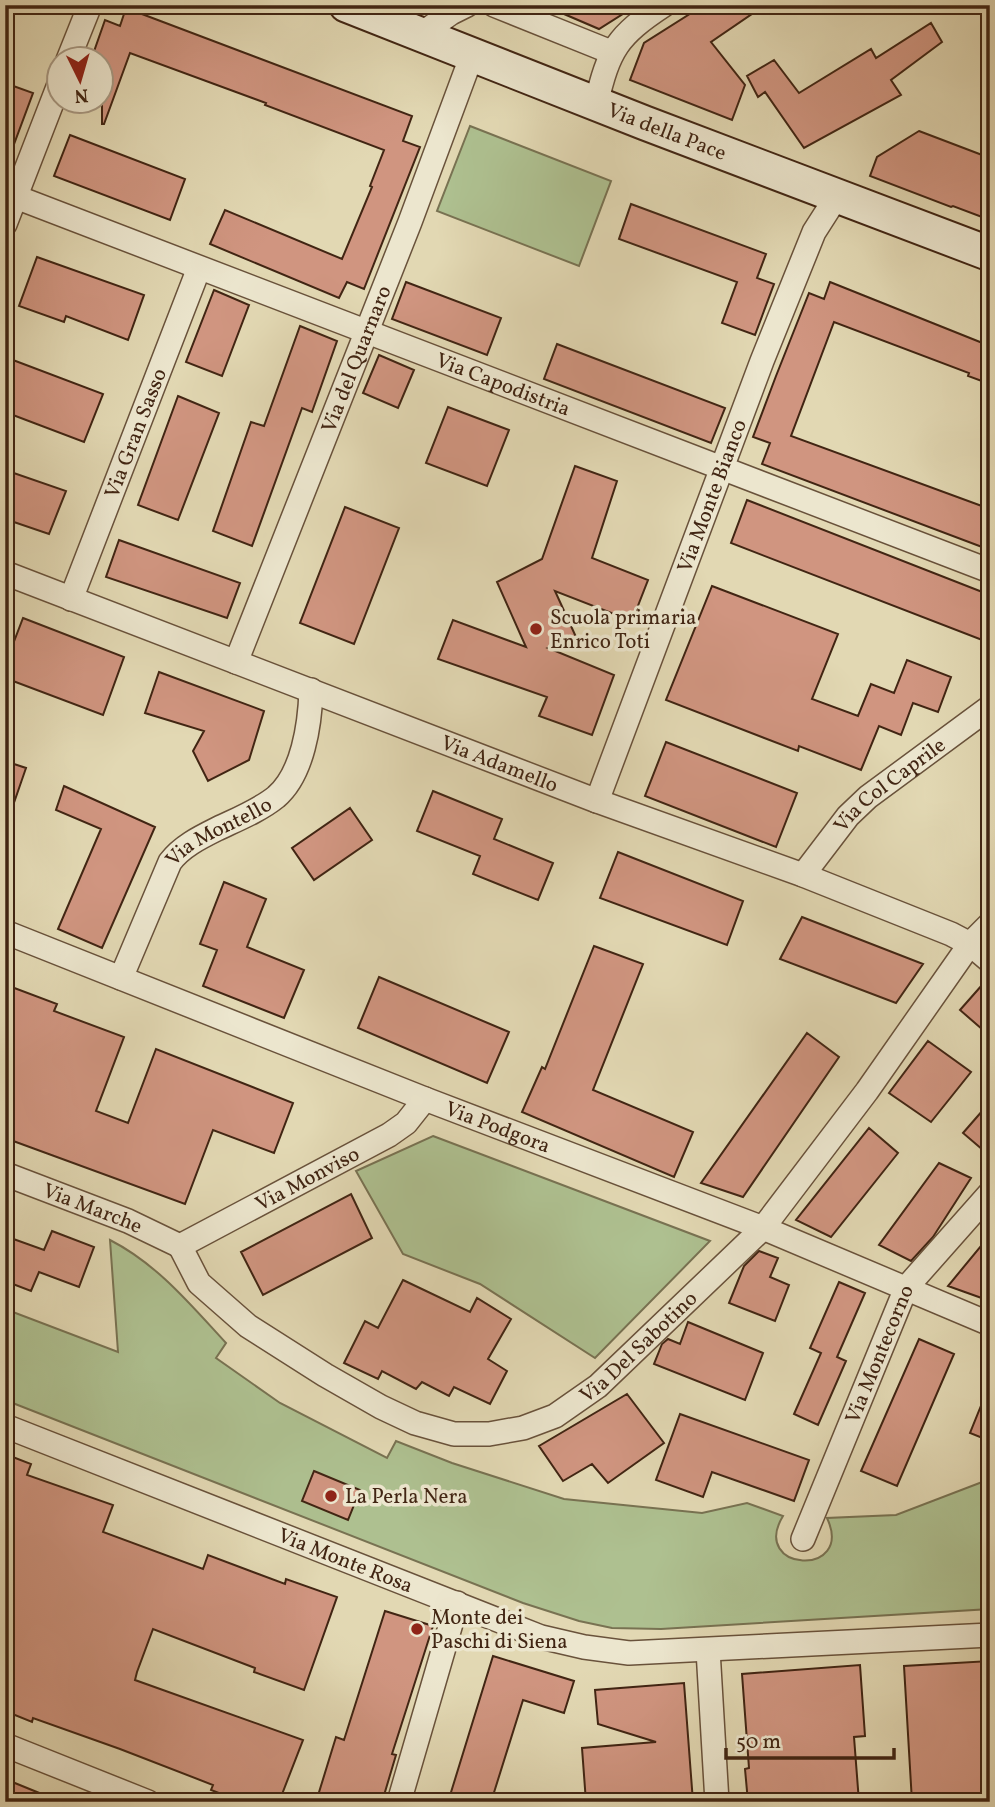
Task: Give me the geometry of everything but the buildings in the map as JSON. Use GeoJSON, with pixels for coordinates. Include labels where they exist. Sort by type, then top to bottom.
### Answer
{"type":"FeatureCollection","features":[{"type":"Feature","properties":{"kind":"main road","name":"Via della Pace"},"geometry":{"type":"LineString","coordinates":[[346,5],[596,104],[990,254]]}},
{"type":"Feature","properties":{"kind":"street"},"geometry":{"type":"LineString","coordinates":[[74,46],[90,5]]}},
{"type":"Feature","properties":{"kind":"street"},"geometry":{"type":"LineString","coordinates":[[421,36],[451,13],[467,5]]}},
{"type":"Feature","properties":{"kind":"street"},"geometry":{"type":"LineString","coordinates":[[494,5],[611,52]]}},
{"type":"Feature","properties":{"kind":"street"},"geometry":{"type":"LineString","coordinates":[[596,104],[611,52],[626,32],[664,5]]}},
{"type":"Feature","properties":{"kind":"street","name":"Via del Quarnaro"},"geometry":{"type":"LineString","coordinates":[[236,662],[367,332],[472,55]]}},
{"type":"Feature","properties":{"kind":"street"},"geometry":{"type":"LineString","coordinates":[[5,224],[47,116]]}},
{"type":"Feature","properties":{"kind":"street","name":"Via Monte Bianco"},"geometry":{"type":"LineString","coordinates":[[597,801],[762,361],[814,232],[837,196]]}},
{"type":"Feature","properties":{"kind":"street","name":"Via Capodistria"},"geometry":{"type":"LineString","coordinates":[[16,197],[990,572]]}},
{"type":"Feature","properties":{"kind":"street","name":"Via Gran Sasso"},"geometry":{"type":"LineString","coordinates":[[71,599],[200,268]]}},
{"type":"Feature","properties":{"kind":"street","name":"Via Adamello"},"geometry":{"type":"LineString","coordinates":[[5,573],[597,801],[803,875],[951,934],[970,944],[990,961]]}},
{"type":"Feature","properties":{"kind":"street","name":"Via Montello"},"geometry":{"type":"LineString","coordinates":[[121,978],[170,862],[177,853],[202,836],[267,804],[289,783],[309,730],[311,690]]}},
{"type":"Feature","properties":{"kind":"street","name":"Via Col Caprile"},"geometry":{"type":"LineString","coordinates":[[803,875],[848,816],[868,797],[990,707]]}},
{"type":"Feature","properties":{"kind":"street","name":"Via Del Sabotino"},"geometry":{"type":"LineString","coordinates":[[180,1246],[199,1283],[248,1326],[325,1376],[381,1408],[415,1423],[454,1434],[489,1434],[523,1428],[555,1416],[598,1386],[763,1228],[867,1091],[970,944],[990,924]]}},
{"type":"Feature","properties":{"kind":"street","name":"Via Podgora"},"geometry":{"type":"LineString","coordinates":[[5,932],[425,1099],[763,1228],[990,1324]]}},
{"type":"Feature","properties":{"kind":"street","name":"Via Monviso"},"geometry":{"type":"LineString","coordinates":[[180,1246],[389,1135],[406,1123],[425,1099]]}},
{"type":"Feature","properties":{"kind":"street","name":"Via Marche"},"geometry":{"type":"LineString","coordinates":[[5,1174],[128,1221],[180,1246]]}},
{"type":"Feature","properties":{"kind":"street","name":"Via Montecorno"},"geometry":{"type":"LineString","coordinates":[[803,1539],[906,1288],[990,1193]]}},
{"type":"Feature","properties":{"kind":"street","name":"Via Monte Rosa"},"geometry":{"type":"LineString","coordinates":[[5,1426],[541,1637],[584,1647],[629,1653],[990,1635]]}},
{"type":"Feature","properties":{"kind":"street"},"geometry":{"type":"LineString","coordinates":[[399,1802],[457,1603]]}},
{"type":"Feature","properties":{"kind":"street"},"geometry":{"type":"LineString","coordinates":[[708,1650],[717,1802]]}},
{"type":"Feature","properties":{"kind":"street"},"geometry":{"type":"LineString","coordinates":[[5,1745],[148,1802]]}},
{"type":"Feature","properties":{"kind":"green space"},"geometry":{"type":"Polygon","coordinates":[[[470,126],[611,181],[579,266],[437,211],[470,126]]]}},
{"type":"Feature","properties":{"kind":"green space"},"geometry":{"type":"Polygon","coordinates":[[[433,1136],[710,1241],[595,1358],[480,1284],[403,1254],[356,1171],[433,1136]]]}},
{"type":"Feature","properties":{"kind":"green space"},"geometry":{"type":"Polygon","coordinates":[[[110,1240],[158,1273],[226,1343],[216,1358],[280,1403],[387,1458],[396,1441],[452,1463],[564,1499],[702,1513],[747,1503],[783,1516],[776,1535],[779,1548],[789,1557],[803,1560],[816,1558],[827,1551],[832,1537],[827,1518],[896,1515],[990,1479],[990,1502],[986,1510],[990,1542],[990,1609],[661,1629],[612,1628],[579,1621],[523,1603],[5,1400],[5,1309],[118,1352],[110,1240]]]}},
{"type":"Feature","properties":{"kind":"place","name":"Scuola primaria Enrico Toti"},"geometry":{"type":"Point","coordinates":[536,629]}},
{"type":"Feature","properties":{"kind":"place","name":"La Perla Nera"},"geometry":{"type":"Point","coordinates":[331,1496]}},
{"type":"Feature","properties":{"kind":"place","name":"Monte dei Paschi di Siena"},"geometry":{"type":"Point","coordinates":[417,1629]}}]}
